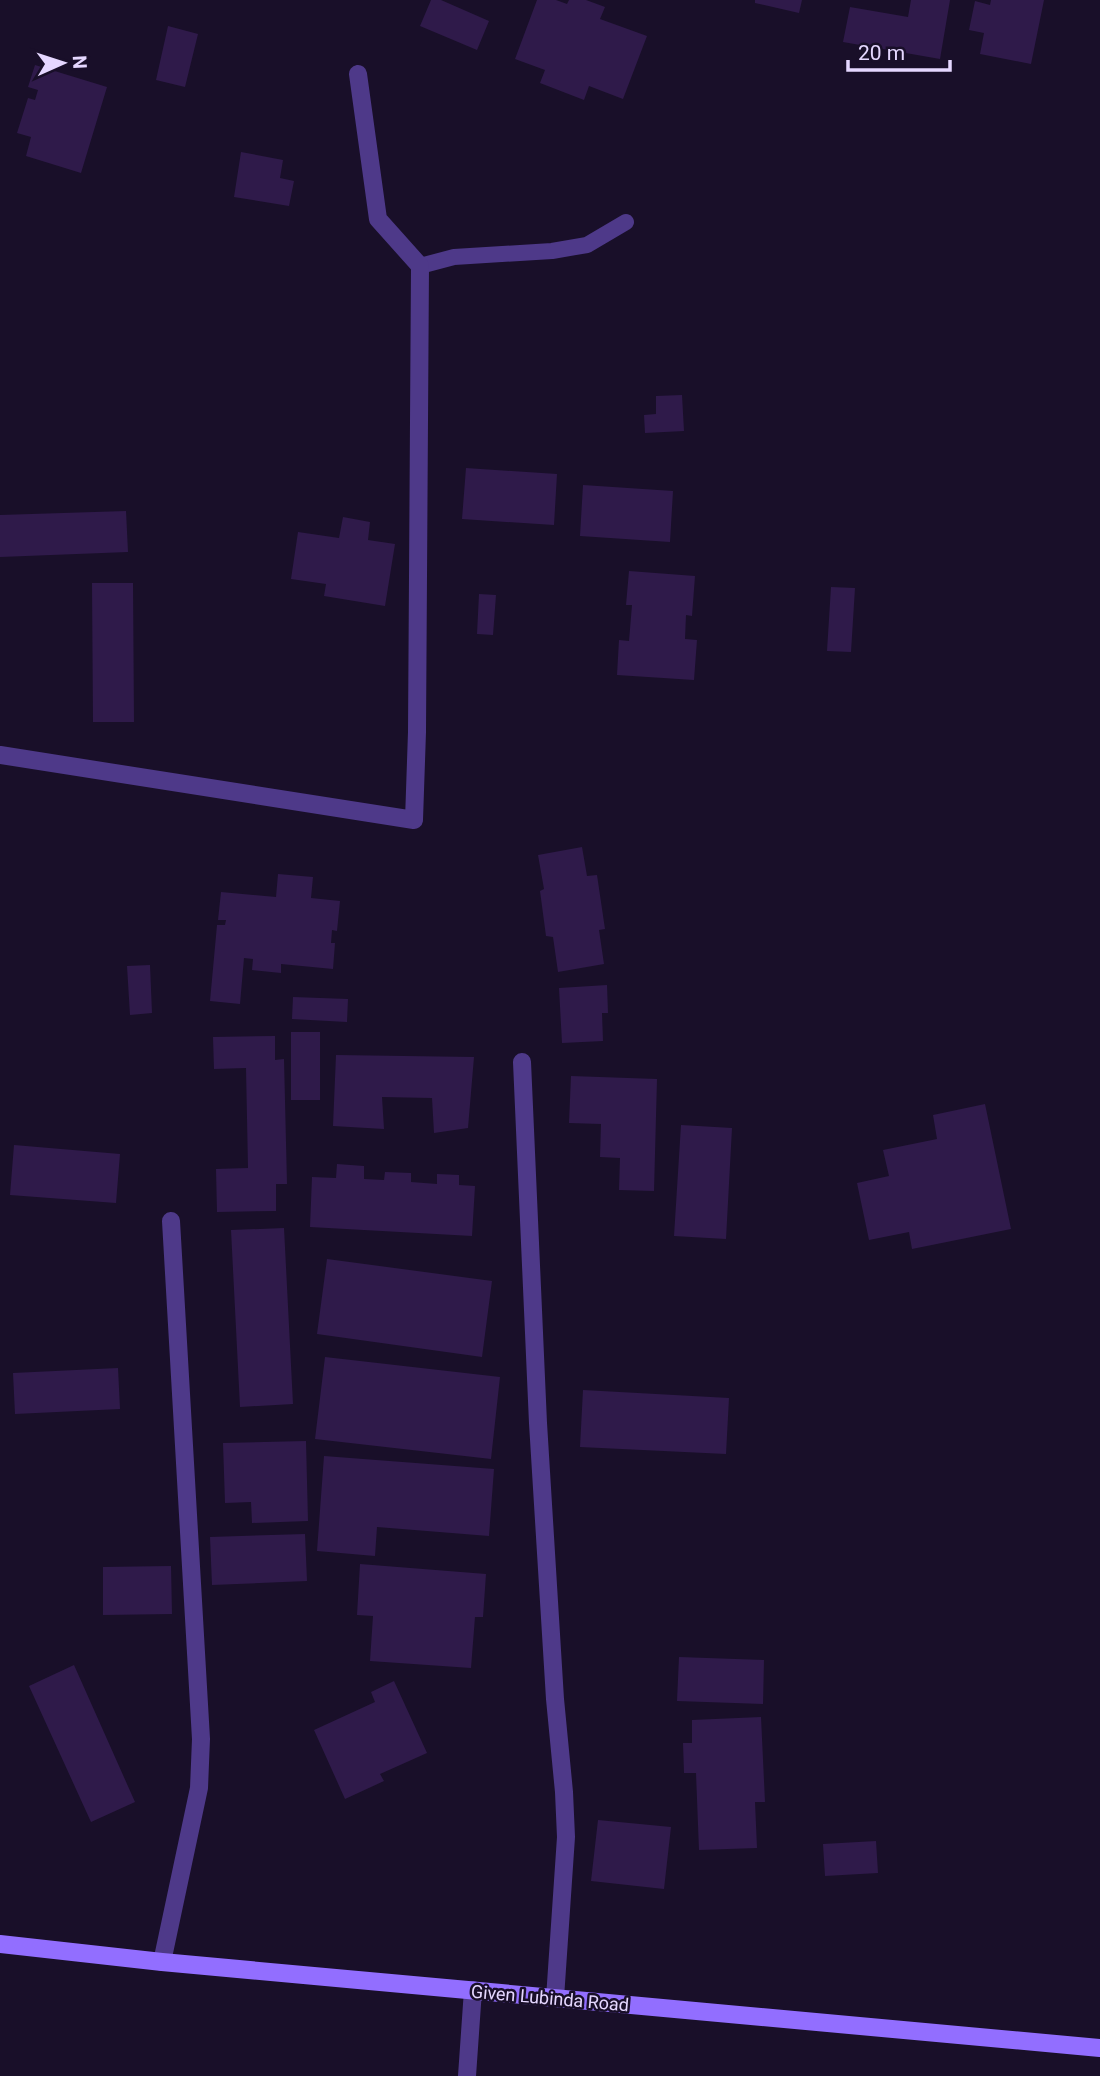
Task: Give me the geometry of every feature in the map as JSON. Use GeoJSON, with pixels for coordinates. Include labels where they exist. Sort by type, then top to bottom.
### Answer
{"type":"FeatureCollection","features":[{"type":"Feature","properties":{"kind":"street"},"geometry":{"type":"LineString","coordinates":[[0,755],[414,820],[420,266],[378,219],[358,74]]}},
{"type":"Feature","properties":{"kind":"street"},"geometry":{"type":"LineString","coordinates":[[522,1062],[538,1423],[566,1837],[555,1998]]}},
{"type":"Feature","properties":{"kind":"street"},"geometry":{"type":"LineString","coordinates":[[162,1962],[199,1788],[201,1739],[171,1221]]}},
{"type":"Feature","properties":{"kind":"street","name":"Given Lubinda Road"},"geometry":{"type":"LineString","coordinates":[[0,1944],[162,1962],[1100,2048]]}},
{"type":"Feature","properties":{"kind":"street"},"geometry":{"type":"LineString","coordinates":[[467,2076],[473,1990]]}},
{"type":"Feature","properties":{"kind":"lane"},"geometry":{"type":"LineString","coordinates":[[420,266],[454,257],[552,251],[587,245],[626,222]]}},
{"type":"Feature","properties":{"kind":"building"},"geometry":{"type":"Polygon","coordinates":[[[431,0],[441,0],[489,21],[477,50],[420,26],[431,0]]]}},
{"type":"Feature","properties":{"kind":"building"},"geometry":{"type":"Polygon","coordinates":[[[537,0],[556,0],[567,4],[569,0],[586,0],[605,7],[600,19],[647,36],[623,99],[589,86],[584,100],[540,83],[545,70],[515,59],[537,0]]]}},
{"type":"Feature","properties":{"kind":"building"},"geometry":{"type":"Polygon","coordinates":[[[755,0],[802,0],[799,13],[755,3],[755,0]]]}},
{"type":"Feature","properties":{"kind":"building"},"geometry":{"type":"Polygon","coordinates":[[[911,0],[950,0],[940,59],[843,42],[850,7],[908,17],[911,0]]]}},
{"type":"Feature","properties":{"kind":"building"},"geometry":{"type":"Polygon","coordinates":[[[991,0],[1044,0],[1031,64],[980,54],[984,33],[969,30],[975,1],[990,5],[991,0]]]}},
{"type":"Feature","properties":{"kind":"building"},"geometry":{"type":"Polygon","coordinates":[[[168,26],[198,34],[185,87],[156,80],[168,26]]]}},
{"type":"Feature","properties":{"kind":"building"},"geometry":{"type":"Polygon","coordinates":[[[35,65],[107,87],[81,173],[26,156],[31,137],[17,133],[28,98],[35,100],[38,90],[28,87],[35,65]]]}},
{"type":"Feature","properties":{"kind":"building"},"geometry":{"type":"Polygon","coordinates":[[[241,152],[283,160],[280,178],[294,181],[289,206],[234,197],[241,152]]]}},
{"type":"Feature","properties":{"kind":"building"},"geometry":{"type":"Polygon","coordinates":[[[682,395],[684,431],[645,433],[644,415],[656,414],[656,396],[682,395]]]}},
{"type":"Feature","properties":{"kind":"building"},"geometry":{"type":"Polygon","coordinates":[[[466,468],[557,474],[554,525],[462,519],[466,468]]]}},
{"type":"Feature","properties":{"kind":"building"},"geometry":{"type":"Polygon","coordinates":[[[583,485],[673,491],[670,542],[580,536],[583,485]]]}},
{"type":"Feature","properties":{"kind":"building"},"geometry":{"type":"Polygon","coordinates":[[[126,511],[128,552],[0,557],[0,515],[126,511]]]}},
{"type":"Feature","properties":{"kind":"building"},"geometry":{"type":"Polygon","coordinates":[[[343,517],[370,522],[368,540],[395,544],[385,606],[324,596],[326,584],[291,579],[298,532],[339,538],[343,517]]]}},
{"type":"Feature","properties":{"kind":"building"},"geometry":{"type":"Polygon","coordinates":[[[629,571],[695,576],[692,616],[686,615],[685,639],[697,640],[694,680],[617,675],[619,640],[629,641],[632,605],[626,605],[629,571]]]}},
{"type":"Feature","properties":{"kind":"building"},"geometry":{"type":"Polygon","coordinates":[[[92,583],[133,583],[134,722],[93,722],[92,583]]]}},
{"type":"Feature","properties":{"kind":"building"},"geometry":{"type":"Polygon","coordinates":[[[831,587],[855,588],[851,652],[827,651],[831,587]]]}},
{"type":"Feature","properties":{"kind":"building"},"geometry":{"type":"Polygon","coordinates":[[[479,594],[496,595],[493,635],[477,634],[479,594]]]}},
{"type":"Feature","properties":{"kind":"building"},"geometry":{"type":"Polygon","coordinates":[[[582,847],[587,876],[597,875],[605,929],[599,930],[604,964],[558,972],[553,937],[546,936],[540,891],[544,889],[538,855],[582,847]]]}},
{"type":"Feature","properties":{"kind":"building"},"geometry":{"type":"Polygon","coordinates":[[[278,874],[313,877],[311,898],[340,901],[337,931],[332,930],[331,943],[335,943],[333,969],[281,964],[281,973],[252,970],[253,959],[244,958],[240,1004],[210,1001],[217,925],[225,925],[226,920],[218,920],[221,892],[276,897],[278,874]]]}},
{"type":"Feature","properties":{"kind":"building"},"geometry":{"type":"Polygon","coordinates":[[[150,965],[152,1013],[130,1015],[127,966],[150,965]]]}},
{"type":"Feature","properties":{"kind":"building"},"geometry":{"type":"Polygon","coordinates":[[[607,985],[608,1013],[602,1013],[603,1041],[562,1043],[559,988],[607,985]]]}},
{"type":"Feature","properties":{"kind":"building"},"geometry":{"type":"Polygon","coordinates":[[[293,997],[348,999],[347,1022],[292,1019],[293,997]]]}},
{"type":"Feature","properties":{"kind":"building"},"geometry":{"type":"Polygon","coordinates":[[[291,1032],[320,1032],[320,1100],[291,1100],[291,1032]]]}},
{"type":"Feature","properties":{"kind":"building"},"geometry":{"type":"Polygon","coordinates":[[[275,1036],[275,1060],[284,1059],[287,1184],[276,1184],[276,1211],[217,1212],[216,1169],[248,1168],[246,1068],[214,1069],[213,1037],[275,1036]]]}},
{"type":"Feature","properties":{"kind":"building"},"geometry":{"type":"Polygon","coordinates":[[[336,1055],[474,1057],[468,1128],[434,1133],[432,1098],[382,1097],[384,1129],[333,1126],[336,1055]]]}},
{"type":"Feature","properties":{"kind":"building"},"geometry":{"type":"Polygon","coordinates":[[[571,1076],[657,1079],[654,1191],[619,1190],[620,1158],[600,1157],[601,1124],[569,1123],[571,1076]]]}},
{"type":"Feature","properties":{"kind":"building"},"geometry":{"type":"Polygon","coordinates":[[[985,1104],[1011,1229],[912,1249],[909,1232],[869,1240],[857,1183],[889,1176],[883,1150],[937,1139],[933,1115],[985,1104]]]}},
{"type":"Feature","properties":{"kind":"building"},"geometry":{"type":"Polygon","coordinates":[[[681,1125],[732,1128],[726,1239],[674,1236],[681,1125]]]}},
{"type":"Feature","properties":{"kind":"building"},"geometry":{"type":"Polygon","coordinates":[[[14,1145],[120,1154],[116,1203],[10,1195],[14,1145]]]}},
{"type":"Feature","properties":{"kind":"building"},"geometry":{"type":"Polygon","coordinates":[[[337,1164],[364,1166],[364,1179],[384,1180],[385,1172],[411,1173],[411,1182],[437,1184],[437,1174],[459,1175],[459,1185],[475,1186],[472,1236],[310,1227],[312,1177],[336,1178],[337,1164]]]}},
{"type":"Feature","properties":{"kind":"building"},"geometry":{"type":"Polygon","coordinates":[[[284,1228],[293,1404],[240,1407],[231,1230],[284,1228]]]}},
{"type":"Feature","properties":{"kind":"building"},"geometry":{"type":"Polygon","coordinates":[[[327,1259],[492,1281],[482,1357],[317,1334],[327,1259]]]}},
{"type":"Feature","properties":{"kind":"building"},"geometry":{"type":"Polygon","coordinates":[[[325,1357],[500,1377],[491,1459],[315,1439],[325,1357]]]}},
{"type":"Feature","properties":{"kind":"building"},"geometry":{"type":"Polygon","coordinates":[[[118,1368],[120,1409],[15,1414],[13,1373],[118,1368]]]}},
{"type":"Feature","properties":{"kind":"building"},"geometry":{"type":"Polygon","coordinates":[[[583,1390],[729,1398],[726,1454],[580,1447],[583,1390]]]}},
{"type":"Feature","properties":{"kind":"building"},"geometry":{"type":"Polygon","coordinates":[[[306,1441],[308,1521],[252,1523],[251,1502],[225,1503],[223,1443],[306,1441]]]}},
{"type":"Feature","properties":{"kind":"building"},"geometry":{"type":"Polygon","coordinates":[[[324,1456],[494,1469],[489,1536],[377,1527],[375,1556],[317,1551],[324,1456]]]}},
{"type":"Feature","properties":{"kind":"building"},"geometry":{"type":"Polygon","coordinates":[[[305,1534],[307,1581],[212,1585],[210,1537],[305,1534]]]}},
{"type":"Feature","properties":{"kind":"building"},"geometry":{"type":"Polygon","coordinates":[[[360,1564],[486,1574],[483,1617],[475,1617],[471,1668],[370,1661],[373,1616],[357,1615],[360,1564]]]}},
{"type":"Feature","properties":{"kind":"building"},"geometry":{"type":"Polygon","coordinates":[[[171,1566],[172,1614],[103,1615],[103,1567],[171,1566]]]}},
{"type":"Feature","properties":{"kind":"building"},"geometry":{"type":"Polygon","coordinates":[[[679,1657],[764,1660],[763,1704],[677,1701],[679,1657]]]}},
{"type":"Feature","properties":{"kind":"building"},"geometry":{"type":"Polygon","coordinates":[[[74,1665],[135,1802],[91,1822],[29,1686],[74,1665]]]}},
{"type":"Feature","properties":{"kind":"building"},"geometry":{"type":"Polygon","coordinates":[[[394,1681],[427,1753],[380,1774],[384,1781],[345,1799],[314,1730],[375,1702],[371,1692],[394,1681]]]}},
{"type":"Feature","properties":{"kind":"building"},"geometry":{"type":"Polygon","coordinates":[[[761,1717],[765,1802],[755,1802],[757,1848],[699,1850],[696,1773],[684,1773],[683,1743],[692,1743],[692,1720],[761,1717]]]}},
{"type":"Feature","properties":{"kind":"building"},"geometry":{"type":"Polygon","coordinates":[[[598,1820],[671,1827],[664,1889],[591,1881],[598,1820]]]}},
{"type":"Feature","properties":{"kind":"building"},"geometry":{"type":"Polygon","coordinates":[[[876,1841],[878,1873],[825,1876],[823,1844],[876,1841]]]}}]}
